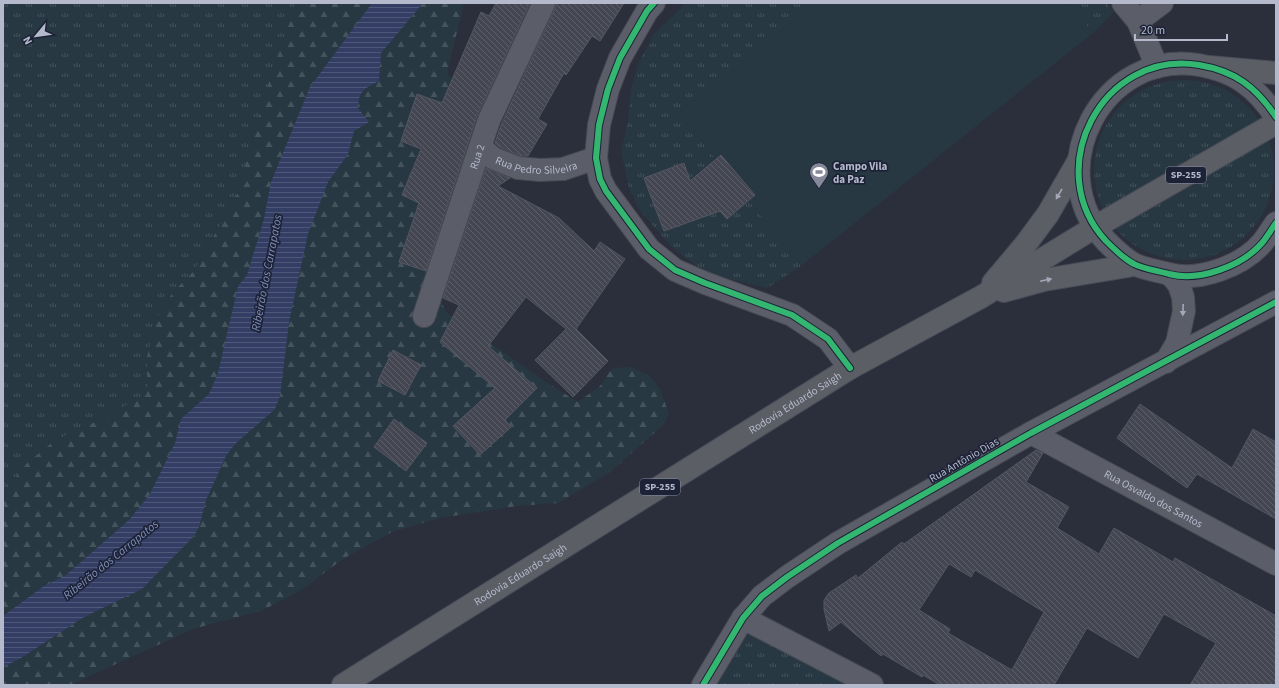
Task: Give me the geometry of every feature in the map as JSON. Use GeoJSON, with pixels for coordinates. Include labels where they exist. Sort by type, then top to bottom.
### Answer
{"type":"FeatureCollection","features":[{"type":"Feature","properties":{"kind":"highway"},"geometry":{"type":"LineString","coordinates":[[1209,67],[1276,73]]}},
{"type":"Feature","properties":{"kind":"highway","name":"Rodovia Eduardo Saigh"},"geometry":{"type":"LineString","coordinates":[[343,685],[850,368],[981,297],[1095,227],[1276,123]]}},
{"type":"Feature","properties":{"kind":"highway"},"geometry":{"type":"LineString","coordinates":[[981,297],[1025,245],[1048,214],[1079,160]]}},
{"type":"Feature","properties":{"kind":"highway"},"geometry":{"type":"LineString","coordinates":[[981,297],[1044,280],[1134,265]]}},
{"type":"Feature","properties":{"kind":"street","name":"Rua 2"},"geometry":{"type":"LineString","coordinates":[[424,316],[489,120],[544,3]]}},
{"type":"Feature","properties":{"kind":"street"},"geometry":{"type":"LineString","coordinates":[[654,3],[647,11],[620,58],[608,89],[599,125],[596,158],[600,179],[606,191],[649,249],[675,270],[792,316],[828,339],[850,368]]}},
{"type":"Feature","properties":{"kind":"street"},"geometry":{"type":"LineString","coordinates":[[1123,3],[1138,21],[1157,67]]}},
{"type":"Feature","properties":{"kind":"street"},"geometry":{"type":"LineString","coordinates":[[1138,21],[1162,3]]}},
{"type":"Feature","properties":{"kind":"street"},"geometry":{"type":"LineString","coordinates":[[1276,117],[1265,101],[1253,89],[1240,79],[1224,72],[1209,67],[1192,64],[1174,64],[1157,67],[1127,80],[1104,101],[1094,114],[1081,144],[1078,176],[1085,206],[1095,227],[1115,250],[1134,265],[1170,275],[1199,275],[1222,270],[1269,247],[1276,223]]}},
{"type":"Feature","properties":{"kind":"street","name":"Rua Pedro Silveira"},"geometry":{"type":"LineString","coordinates":[[480,147],[493,158],[518,168],[563,170],[596,158]]}},
{"type":"Feature","properties":{"kind":"street"},"geometry":{"type":"LineString","coordinates":[[1166,362],[1176,343],[1184,311],[1183,297],[1179,285],[1170,275]]}},
{"type":"Feature","properties":{"kind":"street","name":"Rua Antônio Dias"},"geometry":{"type":"LineString","coordinates":[[703,685],[743,618],[762,596],[787,577],[838,543],[1031,433],[1276,302]]}},
{"type":"Feature","properties":{"kind":"street","name":"Rua Osvaldo dos Santos"},"geometry":{"type":"LineString","coordinates":[[1031,433],[1276,564]]}},
{"type":"Feature","properties":{"kind":"street"},"geometry":{"type":"LineString","coordinates":[[743,618],[872,685]]}},
{"type":"Feature","properties":{"kind":"green space"},"geometry":{"type":"Polygon","coordinates":[[[3,3],[296,3],[265,93],[238,193],[194,271],[173,292],[147,357],[148,394],[103,418],[3,491],[3,3]]]}},
{"type":"Feature","properties":{"kind":"green space"},"geometry":{"type":"Polygon","coordinates":[[[296,3],[464,3],[447,73],[457,86],[443,221],[433,287],[447,313],[552,386],[578,402],[600,386],[612,368],[630,367],[649,375],[660,389],[669,414],[662,426],[610,472],[558,503],[517,506],[440,518],[392,532],[343,559],[300,591],[261,611],[193,629],[70,685],[3,685],[3,491],[6,490],[28,462],[57,439],[104,418],[147,394],[147,357],[156,319],[173,292],[194,271],[238,193],[265,93],[296,3]]]}},
{"type":"Feature","properties":{"kind":"green space"},"geometry":{"type":"Polygon","coordinates":[[[686,3],[816,3],[679,113],[801,266],[767,288],[710,274],[687,259],[672,247],[640,211],[629,188],[621,152],[628,120],[631,90],[638,64],[654,34],[686,3]]]}},
{"type":"Feature","properties":{"kind":"green space","name":"Campo Vila da Paz"},"geometry":{"type":"Polygon","coordinates":[[[816,3],[1069,3],[1093,33],[801,266],[679,113],[816,3]]]}},
{"type":"Feature","properties":{"kind":"green space"},"geometry":{"type":"Polygon","coordinates":[[[1069,3],[1106,3],[1114,12],[1093,33],[1069,3]]]}},
{"type":"Feature","properties":{"kind":"green space"},"geometry":{"type":"Polygon","coordinates":[[[1175,80],[1193,80],[1219,86],[1227,90],[1248,106],[1264,127],[1268,135],[1273,152],[1273,188],[1268,205],[1264,213],[1248,234],[1227,250],[1219,254],[1202,259],[1175,260],[1158,257],[1141,250],[1127,240],[1114,227],[1104,213],[1097,196],[1094,179],[1094,161],[1097,144],[1104,127],[1114,113],[1127,100],[1141,90],[1158,83],[1175,80]]]}},
{"type":"Feature","properties":{"kind":"green space"},"geometry":{"type":"Polygon","coordinates":[[[746,632],[754,632],[854,685],[712,685],[746,632]]]}},
{"type":"Feature","properties":{"kind":"water","name":"Ribeirão dos Carrapatos"},"geometry":{"type":"Polygon","coordinates":[[[372,3],[423,3],[381,53],[379,81],[363,91],[359,102],[358,108],[369,122],[354,131],[348,154],[328,182],[308,234],[289,322],[280,396],[275,409],[235,444],[226,456],[206,500],[199,527],[194,536],[142,589],[84,617],[21,658],[3,667],[3,616],[44,586],[66,575],[129,520],[150,494],[175,443],[181,419],[209,394],[218,373],[238,286],[247,275],[264,219],[271,182],[310,87],[372,3]]]}},
{"type":"Feature","properties":{"kind":"building"},"geometry":{"type":"Polygon","coordinates":[[[496,3],[530,3],[477,116],[426,271],[399,262],[419,203],[402,195],[421,149],[401,141],[417,94],[442,103],[481,12],[489,16],[496,3]]]}},
{"type":"Feature","properties":{"kind":"building"},"geometry":{"type":"Polygon","coordinates":[[[556,3],[624,3],[600,41],[592,36],[566,75],[564,73],[538,119],[547,124],[528,156],[521,156],[500,147],[495,143],[501,125],[556,3]]]}},
{"type":"Feature","properties":{"kind":"building"},"geometry":{"type":"Polygon","coordinates":[[[721,155],[755,195],[727,219],[720,211],[664,231],[644,178],[684,163],[690,181],[721,155]]]}},
{"type":"Feature","properties":{"kind":"building"},"geometry":{"type":"Polygon","coordinates":[[[486,168],[510,178],[498,186],[559,218],[594,251],[600,242],[625,259],[576,329],[608,361],[573,397],[535,360],[566,329],[526,297],[488,346],[537,388],[505,420],[511,427],[480,455],[453,426],[495,388],[440,342],[459,305],[443,298],[486,168]]]}},
{"type":"Feature","properties":{"kind":"building"},"geometry":{"type":"Polygon","coordinates":[[[393,350],[421,365],[405,395],[378,381],[393,350]]]}},
{"type":"Feature","properties":{"kind":"building"},"geometry":{"type":"Polygon","coordinates":[[[1140,404],[1232,468],[1253,429],[1276,442],[1276,519],[1197,474],[1187,488],[1117,438],[1140,404]]]}},
{"type":"Feature","properties":{"kind":"building"},"geometry":{"type":"Polygon","coordinates":[[[394,419],[427,443],[406,471],[374,447],[394,419]]]}},
{"type":"Feature","properties":{"kind":"building"},"geometry":{"type":"Polygon","coordinates":[[[1036,450],[1043,453],[1026,482],[1069,507],[1057,528],[1099,554],[1114,528],[1173,562],[1175,558],[1276,616],[1276,685],[1190,685],[1216,643],[1164,614],[1138,658],[1087,628],[1054,685],[940,685],[923,675],[922,677],[883,654],[881,656],[841,622],[829,631],[824,609],[824,600],[829,593],[856,575],[858,578],[902,542],[904,544],[1036,450]],[[949,564],[919,610],[950,629],[948,633],[1012,670],[1044,612],[975,570],[971,577],[949,564]]]}},
{"type":"Feature","properties":{"kind":"cycle path"},"geometry":{"type":"LineString","coordinates":[[654,3],[647,11],[620,58],[608,89],[599,125],[596,158],[600,179],[606,191],[649,249],[675,270],[705,283],[792,315],[828,339],[850,368]]}},
{"type":"Feature","properties":{"kind":"cycle path"},"geometry":{"type":"LineString","coordinates":[[1276,117],[1261,97],[1244,82],[1234,76],[1223,71],[1199,65],[1164,65],[1134,76],[1110,95],[1091,120],[1081,150],[1079,181],[1087,212],[1106,241],[1130,262],[1146,269],[1169,274],[1193,276],[1206,274],[1232,265],[1243,259],[1264,241],[1276,223]]}},
{"type":"Feature","properties":{"kind":"cycle path"},"geometry":{"type":"LineString","coordinates":[[703,685],[743,618],[762,596],[787,577],[838,543],[1031,433],[1276,302]]}},
{"type":"Feature","properties":{"kind":"place","name":"Campo Vila da Paz"},"geometry":{"type":"Point","coordinates":[819,189]}}]}
